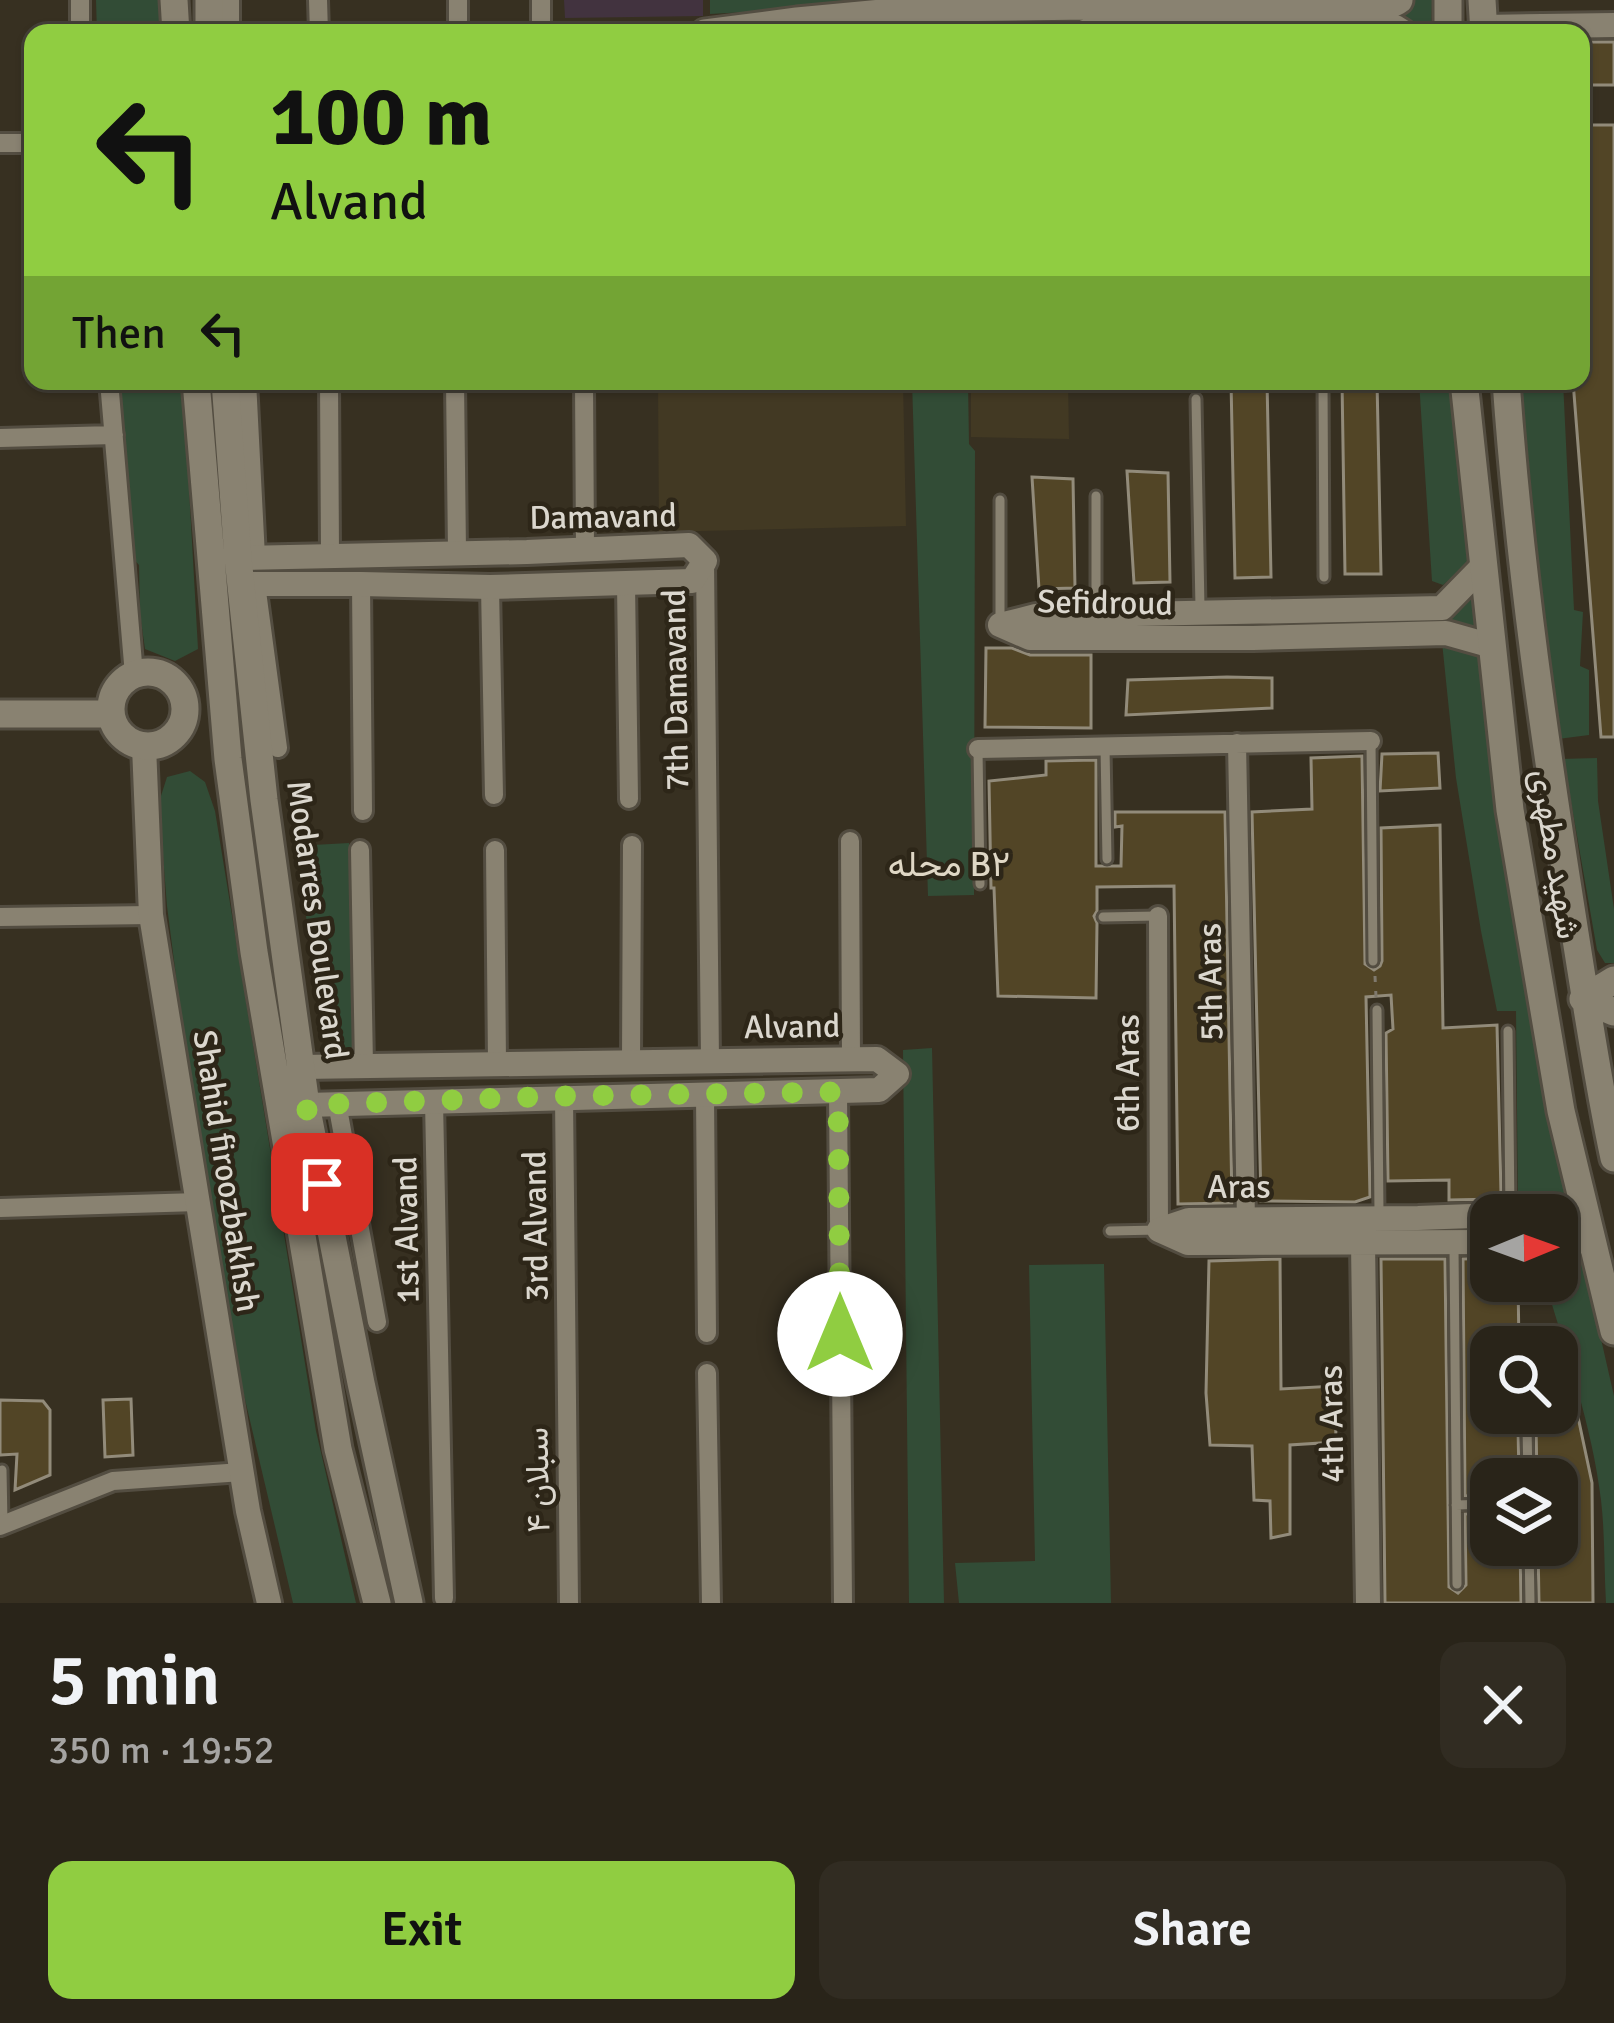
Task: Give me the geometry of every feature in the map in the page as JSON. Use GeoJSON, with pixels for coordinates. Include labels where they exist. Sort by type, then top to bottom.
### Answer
{"type":"FeatureCollection","features":[{"type":"Feature","properties":{"kind":"main road"},"geometry":{"type":"LineString","coordinates":[[1300,16],[1399,0]]}},
{"type":"Feature","properties":{"kind":"main road"},"geometry":{"type":"LineString","coordinates":[[774,24],[994,4],[1034,20],[1096,3],[1191,2],[1245,16]]}},
{"type":"Feature","properties":{"kind":"main road"},"geometry":{"type":"LineString","coordinates":[[1170,24],[1300,16],[1363,24]]}},
{"type":"Feature","properties":{"kind":"main road","name":"Modarres Boulevard"},"geometry":{"type":"LineString","coordinates":[[197,390],[228,759],[254,952],[338,1449],[376,1603]]}},
{"type":"Feature","properties":{"kind":"main road","name":"Modarres Boulevard"},"geometry":{"type":"LineString","coordinates":[[227,390],[248,571],[264,800],[306,1105],[409,1603]]}},
{"type":"Feature","properties":{"kind":"main road","name":"شهید مطهری"},"geometry":{"type":"LineString","coordinates":[[1465,390],[1517,855],[1561,1111],[1614,1331]]}},
{"type":"Feature","properties":{"kind":"main road","name":"شهید مطهری"},"geometry":{"type":"LineString","coordinates":[[1507,390],[1519,536],[1560,850],[1614,1158]]}},
{"type":"Feature","properties":{"kind":"main road"},"geometry":{"type":"LineString","coordinates":[[158,674],[170,679],[183,699],[185,711],[176,733],[167,741],[144,746],[122,736],[111,714],[116,691],[134,675],[158,674]]}},
{"type":"Feature","properties":{"kind":"main road"},"geometry":{"type":"LineString","coordinates":[[183,699],[222,694]]}},
{"type":"Feature","properties":{"kind":"main road"},"geometry":{"type":"LineString","coordinates":[[0,714],[111,714]]}},
{"type":"Feature","properties":{"kind":"main road"},"geometry":{"type":"LineString","coordinates":[[1517,855],[1560,850]]}},
{"type":"Feature","properties":{"kind":"main road"},"geometry":{"type":"LineString","coordinates":[[1583,999],[1614,980]]}},
{"type":"Feature","properties":{"kind":"main road"},"geometry":{"type":"LineString","coordinates":[[1583,999],[1614,1012]]}},
{"type":"Feature","properties":{"kind":"main road"},"geometry":{"type":"LineString","coordinates":[[328,1389],[361,1383]]}},
{"type":"Feature","properties":{"kind":"street"},"geometry":{"type":"LineString","coordinates":[[1483,20],[1588,24]]}},
{"type":"Feature","properties":{"kind":"street"},"geometry":{"type":"LineString","coordinates":[[110,390],[134,675]]}},
{"type":"Feature","properties":{"kind":"street"},"geometry":{"type":"LineString","coordinates":[[247,390],[248,571],[278,748]]}},
{"type":"Feature","properties":{"kind":"street"},"geometry":{"type":"LineString","coordinates":[[328,390],[330,554]]}},
{"type":"Feature","properties":{"kind":"street"},"geometry":{"type":"LineString","coordinates":[[455,390],[457,552]]}},
{"type":"Feature","properties":{"kind":"street"},"geometry":{"type":"LineString","coordinates":[[584,390],[585,549]]}},
{"type":"Feature","properties":{"kind":"street"},"geometry":{"type":"LineString","coordinates":[[0,438],[114,435]]}},
{"type":"Feature","properties":{"kind":"street","name":"Damavand"},"geometry":{"type":"LineString","coordinates":[[689,544],[705,561],[692,581],[490,587],[361,584],[248,571],[330,554],[689,544]]}},
{"type":"Feature","properties":{"kind":"street"},"geometry":{"type":"LineString","coordinates":[[527,552],[527,586]]}},
{"type":"Feature","properties":{"kind":"street"},"geometry":{"type":"LineString","coordinates":[[399,585],[400,553]]}},
{"type":"Feature","properties":{"kind":"street","name":"7th Damavand"},"geometry":{"type":"LineString","coordinates":[[705,561],[710,1061]]}},
{"type":"Feature","properties":{"kind":"street","name":"Sefidroud"},"geometry":{"type":"LineString","coordinates":[[1043,627],[1096,615],[1200,614],[1253,626],[1442,608],[1482,567]]}},
{"type":"Feature","properties":{"kind":"street"},"geometry":{"type":"LineString","coordinates":[[361,584],[363,811]]}},
{"type":"Feature","properties":{"kind":"street"},"geometry":{"type":"LineString","coordinates":[[626,584],[629,799]]}},
{"type":"Feature","properties":{"kind":"street"},"geometry":{"type":"LineString","coordinates":[[490,587],[494,795]]}},
{"type":"Feature","properties":{"kind":"street","name":"Sefidroud"},"geometry":{"type":"LineString","coordinates":[[1000,626],[1253,626],[1446,634],[1492,646]]}},
{"type":"Feature","properties":{"kind":"street"},"geometry":{"type":"LineString","coordinates":[[978,749],[1371,741]]}},
{"type":"Feature","properties":{"kind":"street","name":"5th Aras"},"geometry":{"type":"LineString","coordinates":[[1237,743],[1246,1220]]}},
{"type":"Feature","properties":{"kind":"street","name":"Shahid firoozbakhsh"},"geometry":{"type":"LineString","coordinates":[[144,746],[151,915],[242,1472],[269,1603]]}},
{"type":"Feature","properties":{"kind":"street"},"geometry":{"type":"LineString","coordinates":[[850,841],[851,1060]]}},
{"type":"Feature","properties":{"kind":"street"},"geometry":{"type":"LineString","coordinates":[[632,845],[632,1062]]}},
{"type":"Feature","properties":{"kind":"street"},"geometry":{"type":"LineString","coordinates":[[360,850],[364,1065]]}},
{"type":"Feature","properties":{"kind":"street"},"geometry":{"type":"LineString","coordinates":[[495,850],[497,1063]]}},
{"type":"Feature","properties":{"kind":"street"},"geometry":{"type":"LineString","coordinates":[[0,917],[151,915]]}},
{"type":"Feature","properties":{"kind":"street","name":"6th Aras"},"geometry":{"type":"LineString","coordinates":[[1158,916],[1159,1231]]}},
{"type":"Feature","properties":{"kind":"street","name":"Alvand"},"geometry":{"type":"LineString","coordinates":[[301,1067],[877,1059],[897,1074],[879,1090],[306,1105]]}},
{"type":"Feature","properties":{"kind":"street"},"geometry":{"type":"LineString","coordinates":[[683,1061],[694,1095],[706,1333]]}},
{"type":"Feature","properties":{"kind":"street"},"geometry":{"type":"LineString","coordinates":[[774,1062],[774,1093]]}},
{"type":"Feature","properties":{"kind":"street"},"geometry":{"type":"LineString","coordinates":[[564,1063],[564,1096]]}},
{"type":"Feature","properties":{"kind":"street"},"geometry":{"type":"LineString","coordinates":[[441,1101],[450,1064]]}},
{"type":"Feature","properties":{"kind":"street"},"geometry":{"type":"LineString","coordinates":[[337,1066],[326,1077],[326,1092],[338,1103],[377,1322]]}},
{"type":"Feature","properties":{"kind":"street"},"geometry":{"type":"LineString","coordinates":[[838,1092],[840,1334]]}},
{"type":"Feature","properties":{"kind":"street","name":"3rd Alvand"},"geometry":{"type":"LineString","coordinates":[[564,1096],[567,1356]]}},
{"type":"Feature","properties":{"kind":"street","name":"1st Alvand"},"geometry":{"type":"LineString","coordinates":[[441,1101],[444,1598]]}},
{"type":"Feature","properties":{"kind":"street"},"geometry":{"type":"LineString","coordinates":[[0,1208],[198,1202]]}},
{"type":"Feature","properties":{"kind":"street","name":"Aras"},"geometry":{"type":"LineString","coordinates":[[1578,1212],[1584,1212]]}},
{"type":"Feature","properties":{"kind":"street","name":"Aras"},"geometry":{"type":"LineString","coordinates":[[1159,1231],[1188,1243],[1316,1231],[1379,1219],[1454,1243],[1470,1243]]}},
{"type":"Feature","properties":{"kind":"street","name":"Aras"},"geometry":{"type":"LineString","coordinates":[[1159,1231],[1189,1220],[1246,1220],[1363,1244],[1470,1221]]}},
{"type":"Feature","properties":{"kind":"street"},"geometry":{"type":"LineString","coordinates":[[1578,1241],[1593,1241]]}},
{"type":"Feature","properties":{"kind":"street","name":"4th Aras"},"geometry":{"type":"LineString","coordinates":[[1363,1244],[1368,1603]]}},
{"type":"Feature","properties":{"kind":"street","name":"سبلان ۴"},"geometry":{"type":"LineString","coordinates":[[567,1356],[569,1603]]}},
{"type":"Feature","properties":{"kind":"street"},"geometry":{"type":"LineString","coordinates":[[841,1366],[843,1603]]}},
{"type":"Feature","properties":{"kind":"street"},"geometry":{"type":"LineString","coordinates":[[707,1372],[711,1603]]}},
{"type":"Feature","properties":{"kind":"street"},"geometry":{"type":"LineString","coordinates":[[1,1524],[112,1481],[242,1472]]}},
{"type":"Feature","properties":{"kind":"lane"},"geometry":{"type":"LineString","coordinates":[[1324,390],[1324,577]]}},
{"type":"Feature","properties":{"kind":"lane"},"geometry":{"type":"LineString","coordinates":[[1196,399],[1200,614]]}},
{"type":"Feature","properties":{"kind":"lane"},"geometry":{"type":"LineString","coordinates":[[1096,496],[1096,615]]}},
{"type":"Feature","properties":{"kind":"lane"},"geometry":{"type":"LineString","coordinates":[[1000,500],[1000,626]]}},
{"type":"Feature","properties":{"kind":"lane"},"geometry":{"type":"LineString","coordinates":[[1371,741],[1373,961]]}},
{"type":"Feature","properties":{"kind":"lane"},"geometry":{"type":"LineString","coordinates":[[1105,747],[1107,859]]}},
{"type":"Feature","properties":{"kind":"lane"},"geometry":{"type":"LineString","coordinates":[[978,749],[980,884]]}},
{"type":"Feature","properties":{"kind":"lane"},"geometry":{"type":"LineString","coordinates":[[1103,916],[1158,916]]}},
{"type":"Feature","properties":{"kind":"lane"},"geometry":{"type":"LineString","coordinates":[[1377,1010],[1379,1219]]}},
{"type":"Feature","properties":{"kind":"lane"},"geometry":{"type":"LineString","coordinates":[[1508,1030],[1510,1194]]}},
{"type":"Feature","properties":{"kind":"lane"},"geometry":{"type":"LineString","coordinates":[[1110,1231],[1159,1231]]}},
{"type":"Feature","properties":{"kind":"lane"},"geometry":{"type":"LineString","coordinates":[[1454,1243],[1457,1584]]}},
{"type":"Feature","properties":{"kind":"lane"},"geometry":{"type":"LineString","coordinates":[[1,1524],[2,1470]]}},
{"type":"Feature","properties":{"kind":"lane"},"geometry":{"type":"LineString","coordinates":[[1456,1504],[1470,1504]]}},
{"type":"Feature","properties":{"kind":"lane"},"geometry":{"type":"LineString","coordinates":[[1529,1566],[1530,1603]]}},
{"type":"Feature","properties":{"kind":"path"},"geometry":{"type":"LineString","coordinates":[[1373,961],[1377,1010]]}},
{"type":"Feature","properties":{"kind":"shaded area"},"geometry":{"type":"Polygon","coordinates":[[[564,0],[703,0],[703,16],[565,18],[564,0]]]}},
{"type":"Feature","properties":{"kind":"shaded area"},"geometry":{"type":"Polygon","coordinates":[[[658,390],[903,390],[906,526],[659,532],[658,390]]]}},
{"type":"Feature","properties":{"kind":"shaded area"},"geometry":{"type":"Polygon","coordinates":[[[971,390],[1068,390],[1069,439],[971,437],[971,390]]]}},
{"type":"Feature","properties":{"kind":"green space"},"geometry":{"type":"Polygon","coordinates":[[[96,0],[162,0],[163,24],[97,24],[96,0]]]}},
{"type":"Feature","properties":{"kind":"green space"},"geometry":{"type":"Polygon","coordinates":[[[710,0],[868,0],[868,5],[710,14],[710,0]]]}},
{"type":"Feature","properties":{"kind":"green space"},"geometry":{"type":"Polygon","coordinates":[[[1432,0],[1431,24],[1412,24],[1381,9],[1432,0]]]}},
{"type":"Feature","properties":{"kind":"green space"},"geometry":{"type":"Polygon","coordinates":[[[1026,13],[1026,24],[911,24],[910,16],[1026,13]]]}},
{"type":"Feature","properties":{"kind":"green space"},"geometry":{"type":"Polygon","coordinates":[[[121,390],[184,390],[198,649],[175,661],[145,649],[139,565],[128,553],[121,390]]]}},
{"type":"Feature","properties":{"kind":"green space"},"geometry":{"type":"Polygon","coordinates":[[[912,390],[968,390],[969,444],[975,451],[974,895],[928,896],[912,390]]]}},
{"type":"Feature","properties":{"kind":"green space"},"geometry":{"type":"Polygon","coordinates":[[[1420,390],[1455,390],[1471,561],[1443,585],[1432,581],[1420,390]]]}},
{"type":"Feature","properties":{"kind":"green space"},"geometry":{"type":"Polygon","coordinates":[[[1522,390],[1563,390],[1574,610],[1583,612],[1580,666],[1589,670],[1589,735],[1558,739],[1522,390]]]}},
{"type":"Feature","properties":{"kind":"green space"},"geometry":{"type":"Polygon","coordinates":[[[1471,588],[1475,631],[1266,627],[1263,622],[1428,615],[1471,588]]]}},
{"type":"Feature","properties":{"kind":"green space"},"geometry":{"type":"Polygon","coordinates":[[[1442,642],[1464,646],[1485,659],[1575,1194],[1518,1194],[1516,1011],[1497,1011],[1456,778],[1442,642]]]}},
{"type":"Feature","properties":{"kind":"green space"},"geometry":{"type":"Polygon","coordinates":[[[1597,758],[1598,801],[1614,909],[1614,963],[1605,963],[1597,950],[1560,759],[1597,758]]]}},
{"type":"Feature","properties":{"kind":"green space"},"geometry":{"type":"Polygon","coordinates":[[[190,771],[205,782],[215,811],[316,1431],[356,1603],[293,1603],[243,1391],[191,1093],[167,906],[160,799],[167,777],[190,771]]]}},
{"type":"Feature","properties":{"kind":"green space"},"geometry":{"type":"Polygon","coordinates":[[[349,843],[356,1047],[327,1050],[295,846],[349,843]]]}},
{"type":"Feature","properties":{"kind":"green space"},"geometry":{"type":"Polygon","coordinates":[[[932,1048],[944,1603],[909,1603],[903,1050],[932,1048]]]}},
{"type":"Feature","properties":{"kind":"green space"},"geometry":{"type":"Polygon","coordinates":[[[1578,1260],[1583,1260],[1614,1396],[1614,1603],[1606,1603],[1597,1472],[1578,1393],[1578,1326],[1558,1326],[1551,1302],[1578,1302],[1578,1260]]]}},
{"type":"Feature","properties":{"kind":"green space"},"geometry":{"type":"Polygon","coordinates":[[[1104,1264],[1111,1603],[959,1603],[955,1563],[1035,1561],[1029,1265],[1104,1264]]]}},
{"type":"Feature","properties":{"kind":"building"},"geometry":{"type":"Polygon","coordinates":[[[1590,42],[1614,42],[1614,85],[1590,85],[1590,42]]]}},
{"type":"Feature","properties":{"kind":"building"},"geometry":{"type":"Polygon","coordinates":[[[1590,125],[1614,125],[1614,737],[1601,737],[1574,390],[1590,390],[1590,125]]]}},
{"type":"Feature","properties":{"kind":"building"},"geometry":{"type":"Polygon","coordinates":[[[1231,390],[1267,390],[1271,577],[1235,578],[1231,390]]]}},
{"type":"Feature","properties":{"kind":"building"},"geometry":{"type":"Polygon","coordinates":[[[1342,390],[1377,390],[1381,574],[1345,574],[1342,390]]]}},
{"type":"Feature","properties":{"kind":"building"},"geometry":{"type":"Polygon","coordinates":[[[1127,471],[1168,473],[1170,582],[1134,583],[1127,471]]]}},
{"type":"Feature","properties":{"kind":"building"},"geometry":{"type":"Polygon","coordinates":[[[1032,477],[1073,479],[1075,588],[1039,589],[1032,477]]]}},
{"type":"Feature","properties":{"kind":"building"},"geometry":{"type":"Polygon","coordinates":[[[986,648],[1012,648],[1030,655],[1091,655],[1091,728],[985,727],[986,648]]]}},
{"type":"Feature","properties":{"kind":"building"},"geometry":{"type":"Polygon","coordinates":[[[1272,678],[1272,708],[1126,715],[1128,680],[1272,678]]]}},
{"type":"Feature","properties":{"kind":"building"},"geometry":{"type":"Polygon","coordinates":[[[1438,753],[1440,788],[1380,791],[1382,754],[1438,753]]]}},
{"type":"Feature","properties":{"kind":"building"},"geometry":{"type":"Polygon","coordinates":[[[1362,756],[1365,964],[1374,970],[1382,961],[1381,828],[1440,825],[1443,1028],[1497,1025],[1501,1194],[1449,1200],[1449,1180],[1388,1181],[1386,1033],[1393,1029],[1391,995],[1366,997],[1370,1197],[1355,1202],[1261,1201],[1252,812],[1312,809],[1311,758],[1362,756]]]}},
{"type":"Feature","properties":{"kind":"building"},"geometry":{"type":"Polygon","coordinates":[[[1096,760],[1096,866],[1121,866],[1122,826],[1115,827],[1115,812],[1225,812],[1232,1203],[1178,1204],[1174,886],[1097,887],[1096,998],[998,996],[989,781],[1046,775],[1046,761],[1096,760]]]}},
{"type":"Feature","properties":{"kind":"building"},"geometry":{"type":"Polygon","coordinates":[[[1280,1259],[1281,1389],[1335,1386],[1336,1442],[1290,1445],[1290,1534],[1271,1538],[1270,1501],[1254,1500],[1252,1446],[1210,1445],[1206,1393],[1209,1261],[1280,1259]]]}},
{"type":"Feature","properties":{"kind":"building"},"geometry":{"type":"Polygon","coordinates":[[[1381,1259],[1445,1259],[1449,1587],[1458,1593],[1466,1585],[1465,1514],[1470,1514],[1470,1566],[1520,1566],[1521,1603],[1385,1603],[1381,1259]]]}},
{"type":"Feature","properties":{"kind":"building"},"geometry":{"type":"Polygon","coordinates":[[[1463,1259],[1470,1259],[1470,1302],[1518,1302],[1519,1326],[1470,1326],[1470,1434],[1518,1434],[1519,1458],[1470,1458],[1470,1496],[1465,1496],[1463,1259]]]}},
{"type":"Feature","properties":{"kind":"building"},"geometry":{"type":"Polygon","coordinates":[[[131,1399],[133,1455],[105,1457],[103,1400],[131,1399]]]}},
{"type":"Feature","properties":{"kind":"building"},"geometry":{"type":"Polygon","coordinates":[[[0,1400],[43,1401],[50,1410],[50,1475],[15,1490],[17,1454],[0,1455],[0,1400]]]}},
{"type":"Feature","properties":{"kind":"building"},"geometry":{"type":"Polygon","coordinates":[[[1578,1417],[1592,1483],[1593,1603],[1539,1603],[1538,1566],[1578,1566],[1578,1458],[1537,1458],[1536,1434],[1578,1434],[1578,1417]]]}},
{"type":"Feature","properties":{"kind":"district","name":"محله B۲"},"geometry":{"type":"Point","coordinates":[949,864]}},
{"type":"Feature","properties":{"kind":"route"},"geometry":{"type":"LineString","coordinates":[[322,1184],[306,1105],[838,1092],[840,1334]]}}]}
